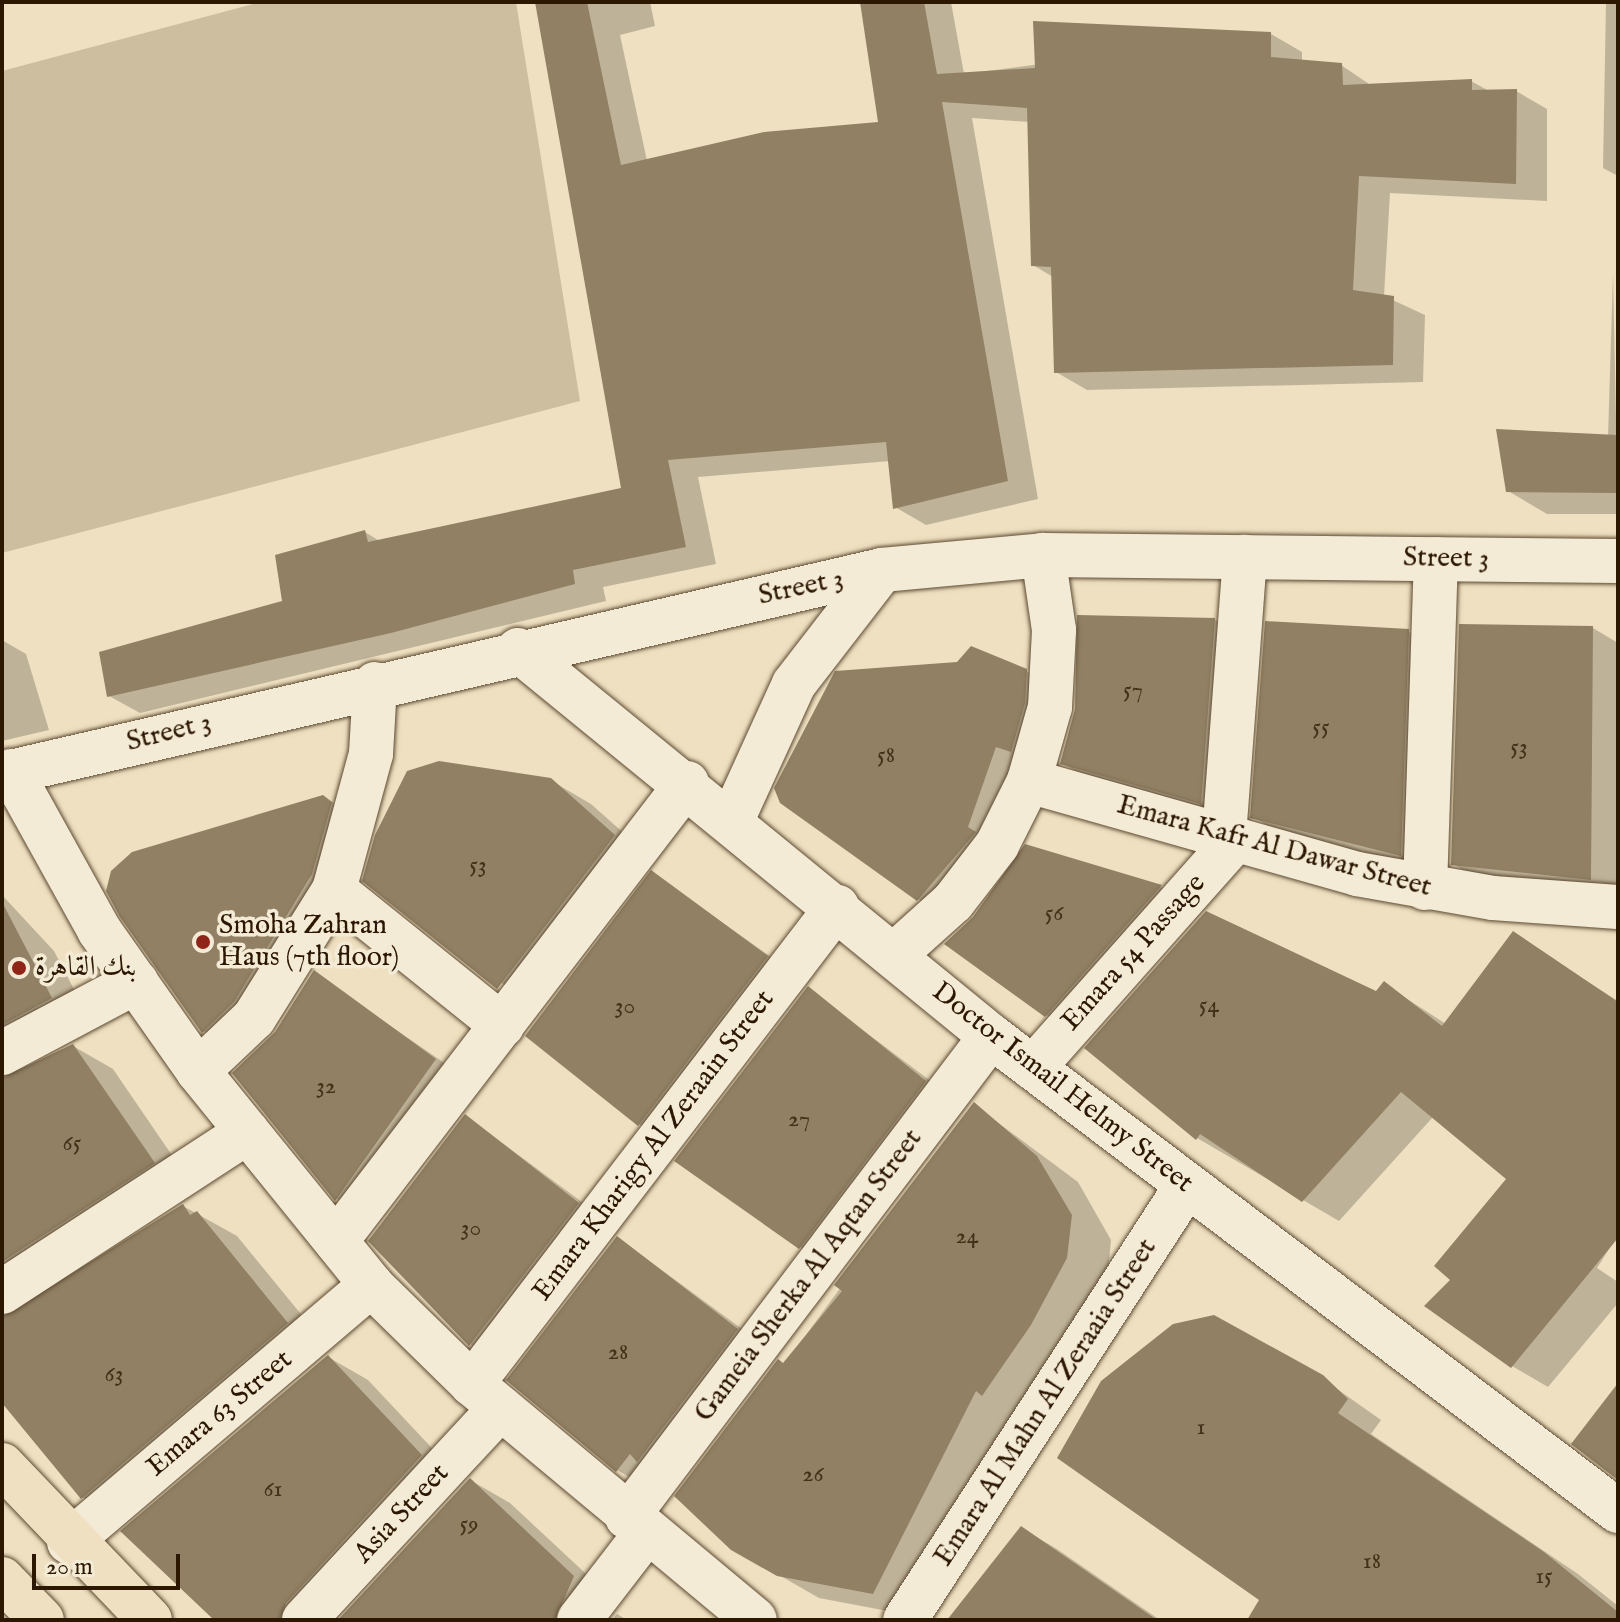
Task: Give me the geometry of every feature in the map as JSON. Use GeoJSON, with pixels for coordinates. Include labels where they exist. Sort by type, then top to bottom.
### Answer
{"type":"FeatureCollection","features":[{"type":"Feature","properties":{"kind":"main road"},"geometry":{"type":"LineString","coordinates":[[2,1465],[69,1542],[150,1620]]}},
{"type":"Feature","properties":{"kind":"main road"},"geometry":{"type":"LineString","coordinates":[[2,1579],[42,1620]]}},
{"type":"Feature","properties":{"kind":"street","name":"Street 3"},"geometry":{"type":"LineString","coordinates":[[6,772],[518,650],[882,570],[1043,555],[1618,561]]}},
{"type":"Feature","properties":{"kind":"street"},"geometry":{"type":"LineString","coordinates":[[894,955],[953,902],[997,845],[1029,781],[1051,692],[1054,630],[1043,555]]}},
{"type":"Feature","properties":{"kind":"street"},"geometry":{"type":"LineString","coordinates":[[1230,838],[1245,557]]}},
{"type":"Feature","properties":{"kind":"street"},"geometry":{"type":"LineString","coordinates":[[1425,888],[1436,559]]}},
{"type":"Feature","properties":{"kind":"street"},"geometry":{"type":"LineString","coordinates":[[732,820],[794,684],[882,570]]}},
{"type":"Feature","properties":{"kind":"street","name":"Doctor Ismail Helmy Street"},"geometry":{"type":"LineString","coordinates":[[518,650],[687,783],[991,1036],[1618,1511]]}},
{"type":"Feature","properties":{"kind":"street"},"geometry":{"type":"LineString","coordinates":[[198,1071],[254,1018],[334,890],[369,768],[375,684]]}},
{"type":"Feature","properties":{"kind":"street"},"geometry":{"type":"LineString","coordinates":[[6,772],[67,880],[198,1071],[371,1285],[486,1396],[636,1525],[755,1620]]}},
{"type":"Feature","properties":{"kind":"street","name":"Emara Kafr Al Dawar Street"},"geometry":{"type":"LineString","coordinates":[[1029,781],[1230,838],[1425,888],[1618,907]]}},
{"type":"Feature","properties":{"kind":"street"},"geometry":{"type":"LineString","coordinates":[[336,1241],[687,783]]}},
{"type":"Feature","properties":{"kind":"street","name":"Emara 54 Passage"},"geometry":{"type":"LineString","coordinates":[[1033,1068],[1230,838]]}},
{"type":"Feature","properties":{"kind":"street"},"geometry":{"type":"LineString","coordinates":[[334,890],[502,1025]]}},
{"type":"Feature","properties":{"kind":"street","name":"Emara Kharigy Al Zeraain Street"},"geometry":{"type":"LineString","coordinates":[[486,1396],[837,907]]}},
{"type":"Feature","properties":{"kind":"street"},"geometry":{"type":"LineString","coordinates":[[2,1053],[136,982]]}},
{"type":"Feature","properties":{"kind":"street","name":"Gameia Sherka Al Aqtan Street"},"geometry":{"type":"LineString","coordinates":[[579,1620],[636,1525],[991,1036]]}},
{"type":"Feature","properties":{"kind":"street"},"geometry":{"type":"LineString","coordinates":[[2,1292],[247,1132]]}},
{"type":"Feature","properties":{"kind":"street","name":"Emara Al Mahn Al Zeraaia Street"},"geometry":{"type":"LineString","coordinates":[[905,1620],[1187,1185]]}},
{"type":"Feature","properties":{"kind":"street","name":"Emara 63 Street"},"geometry":{"type":"LineString","coordinates":[[69,1542],[371,1285]]}},
{"type":"Feature","properties":{"kind":"street","name":"Asia Street"},"geometry":{"type":"LineString","coordinates":[[304,1620],[486,1396]]}},
{"type":"Feature","properties":{"kind":"shaded area"},"geometry":{"type":"Polygon","coordinates":[[[261,2],[516,2],[580,401],[2,553],[2,71],[261,2]]]}},
{"type":"Feature","properties":{"kind":"building"},"geometry":{"type":"Polygon","coordinates":[[[535,2],[587,2],[621,165],[764,132],[878,122],[860,2],[924,2],[937,74],[1035,68],[1033,21],[1271,32],[1271,57],[1342,63],[1343,85],[1472,79],[1472,90],[1517,89],[1516,184],[1359,176],[1353,290],[1394,296],[1393,365],[1054,373],[1051,267],[1031,266],[1027,108],[942,102],[1008,481],[893,509],[886,442],[668,460],[686,547],[573,570],[575,584],[391,633],[107,697],[99,652],[282,601],[275,555],[365,530],[368,542],[621,488],[535,2]]]}},
{"type":"Feature","properties":{"kind":"building"},"geometry":{"type":"Polygon","coordinates":[[[1496,429],[1618,435],[1618,493],[1506,492],[1496,429]]]}},
{"type":"Feature","properties":{"kind":"building"},"geometry":{"type":"Polygon","coordinates":[[[1077,615],[1215,618],[1201,804],[1060,764],[1075,709],[1077,615]]]}},
{"type":"Feature","properties":{"kind":"building"},"geometry":{"type":"Polygon","coordinates":[[[1265,621],[1409,629],[1401,856],[1250,818],[1265,621]]]}},
{"type":"Feature","properties":{"kind":"building"},"geometry":{"type":"Polygon","coordinates":[[[1459,624],[1593,626],[1591,880],[1451,865],[1459,624]]]}},
{"type":"Feature","properties":{"kind":"building"},"geometry":{"type":"Polygon","coordinates":[[[971,646],[1027,669],[1025,703],[1011,752],[996,747],[968,827],[976,832],[917,901],[780,803],[774,788],[835,671],[957,662],[971,646]]]}},
{"type":"Feature","properties":{"kind":"building"},"geometry":{"type":"Polygon","coordinates":[[[439,761],[551,778],[615,835],[497,989],[362,881],[375,835],[407,771],[439,761]]]}},
{"type":"Feature","properties":{"kind":"building","name":"Smoha Zahran Haus (7th floor)"},"geometry":{"type":"Polygon","coordinates":[[[323,795],[332,802],[312,874],[234,1002],[202,1033],[120,917],[106,891],[111,871],[132,852],[323,795]]]}},
{"type":"Feature","properties":{"kind":"building"},"geometry":{"type":"Polygon","coordinates":[[[1025,844],[1162,885],[1045,1017],[944,944],[973,917],[1025,844]]]}},
{"type":"Feature","properties":{"kind":"building"},"geometry":{"type":"Polygon","coordinates":[[[651,870],[768,956],[638,1126],[525,1036],[651,870]]]}},
{"type":"Feature","properties":{"kind":"building","name":"بنك القاهرة"},"geometry":{"type":"Polygon","coordinates":[[[2,902],[52,998],[2,1025],[2,902]]]}},
{"type":"Feature","properties":{"kind":"building"},"geometry":{"type":"Polygon","coordinates":[[[1206,911],[1376,991],[1384,981],[1442,1026],[1513,931],[1618,1002],[1618,1238],[1511,1368],[1424,1306],[1450,1280],[1434,1266],[1506,1179],[1401,1092],[1302,1202],[1200,1134],[1196,1140],[1084,1048],[1206,911]]]}},
{"type":"Feature","properties":{"kind":"building"},"geometry":{"type":"Polygon","coordinates":[[[314,970],[436,1059],[335,1201],[232,1073],[275,1032],[314,970]]]}},
{"type":"Feature","properties":{"kind":"building"},"geometry":{"type":"Polygon","coordinates":[[[808,986],[926,1081],[799,1249],[674,1161],[808,986]]]}},
{"type":"Feature","properties":{"kind":"building"},"geometry":{"type":"Polygon","coordinates":[[[73,1044],[155,1163],[2,1262],[2,1078],[73,1044]]]}},
{"type":"Feature","properties":{"kind":"building"},"geometry":{"type":"Polygon","coordinates":[[[974,1102],[1037,1156],[1072,1215],[1067,1258],[1031,1325],[982,1396],[976,1391],[873,1594],[777,1576],[731,1550],[674,1496],[778,1359],[783,1363],[842,1291],[834,1285],[974,1102]]]}},
{"type":"Feature","properties":{"kind":"building"},"geometry":{"type":"Polygon","coordinates":[[[465,1114],[579,1203],[469,1346],[368,1241],[465,1114]]]}},
{"type":"Feature","properties":{"kind":"building"},"geometry":{"type":"Polygon","coordinates":[[[183,1204],[190,1215],[197,1211],[288,1323],[81,1499],[2,1403],[2,1317],[183,1204]]]}},
{"type":"Feature","properties":{"kind":"building"},"geometry":{"type":"Polygon","coordinates":[[[617,1236],[738,1329],[637,1462],[630,1454],[616,1472],[506,1380],[617,1236]]]}},
{"type":"Feature","properties":{"kind":"building"},"geometry":{"type":"Polygon","coordinates":[[[1214,1315],[1323,1375],[1348,1399],[1338,1413],[1544,1552],[1618,1612],[1618,1620],[1247,1620],[1259,1600],[1057,1458],[1101,1381],[1173,1324],[1214,1315]]]}},
{"type":"Feature","properties":{"kind":"building"},"geometry":{"type":"Polygon","coordinates":[[[328,1355],[422,1455],[286,1603],[280,1620],[214,1620],[120,1531],[328,1355]]]}},
{"type":"Feature","properties":{"kind":"building"},"geometry":{"type":"Polygon","coordinates":[[[1618,1383],[1618,1480],[1571,1444],[1618,1383]]]}},
{"type":"Feature","properties":{"kind":"building"},"geometry":{"type":"Polygon","coordinates":[[[470,1478],[574,1576],[555,1620],[338,1620],[470,1478]]]}},
{"type":"Feature","properties":{"kind":"building"},"geometry":{"type":"Polygon","coordinates":[[[1021,1526],[1157,1620],[947,1620],[1021,1526]]]}},
{"type":"Feature","properties":{"kind":"place","name":"Smoha Zahran Haus (7th floor)"},"geometry":{"type":"Point","coordinates":[203,942]}},
{"type":"Feature","properties":{"kind":"place","name":"بنك القاهرة"},"geometry":{"type":"Point","coordinates":[19,968]}}]}
